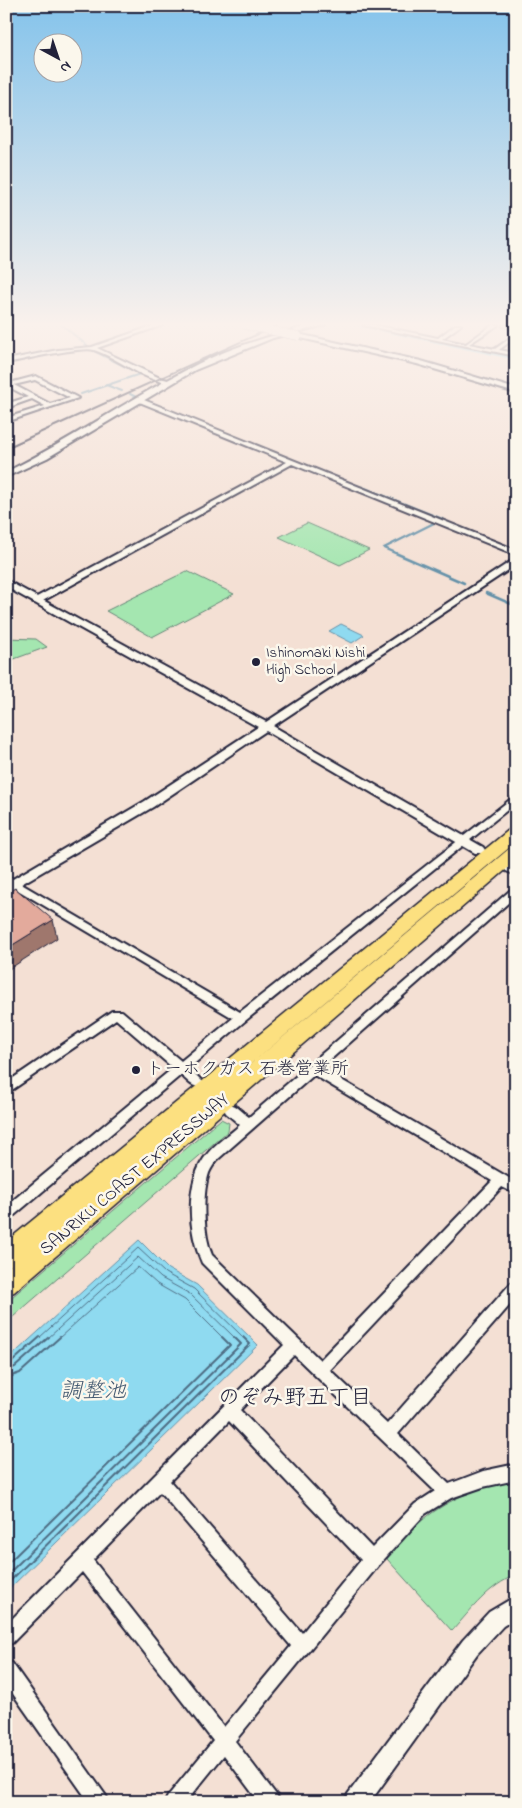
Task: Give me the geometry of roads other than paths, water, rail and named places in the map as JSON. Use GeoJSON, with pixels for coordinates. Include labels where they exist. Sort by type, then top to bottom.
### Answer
{"type":"FeatureCollection","features":[{"type":"Feature","properties":{"kind":"highway","name":"SANRIKU COAST EXPRESSWAY"},"geometry":{"type":"LineString","coordinates":[[6,1256],[516,832]]}},
{"type":"Feature","properties":{"kind":"highway","name":"SANRIKU COAST EXPRESSWAY"},"geometry":{"type":"LineString","coordinates":[[6,1284],[514,864]]}},
{"type":"Feature","properties":{"kind":"street"},"geometry":{"type":"LineString","coordinates":[[6,420],[39,409]]}},
{"type":"Feature","properties":{"kind":"street"},"geometry":{"type":"LineString","coordinates":[[6,475],[44,456],[123,409]]}},
{"type":"Feature","properties":{"kind":"street"},"geometry":{"type":"LineString","coordinates":[[162,409],[516,553]]}},
{"type":"Feature","properties":{"kind":"street"},"geometry":{"type":"LineString","coordinates":[[36,601],[292,462]]}},
{"type":"Feature","properties":{"kind":"street"},"geometry":{"type":"LineString","coordinates":[[9,884],[135,813],[516,561]]}},
{"type":"Feature","properties":{"kind":"street"},"geometry":{"type":"LineString","coordinates":[[6,583],[266,726],[479,850]]}},
{"type":"Feature","properties":{"kind":"street"},"geometry":{"type":"LineString","coordinates":[[6,1214],[241,1018],[516,798]]}},
{"type":"Feature","properties":{"kind":"street"},"geometry":{"type":"LineString","coordinates":[[9,884],[241,1018]]}},
{"type":"Feature","properties":{"kind":"street"},"geometry":{"type":"LineString","coordinates":[[447,1492],[206,1259],[199,1242],[203,1173],[213,1156],[516,890]]}},
{"type":"Feature","properties":{"kind":"street"},"geometry":{"type":"LineString","coordinates":[[6,1089],[112,1015],[118,1014],[198,1082]]}},
{"type":"Feature","properties":{"kind":"street"},"geometry":{"type":"LineString","coordinates":[[314,1069],[516,1189]]}},
{"type":"Feature","properties":{"kind":"street"},"geometry":{"type":"LineString","coordinates":[[230,1110],[249,1125]]}},
{"type":"Feature","properties":{"kind":"street"},"geometry":{"type":"LineString","coordinates":[[321,1370],[501,1180]]}},
{"type":"Feature","properties":{"kind":"street"},"geometry":{"type":"LineString","coordinates":[[388,1434],[516,1288]]}},
{"type":"Feature","properties":{"kind":"street"},"geometry":{"type":"LineString","coordinates":[[6,1637],[294,1345]]}},
{"type":"Feature","properties":{"kind":"street"},"geometry":{"type":"LineString","coordinates":[[229,1410],[372,1560]]}},
{"type":"Feature","properties":{"kind":"street"},"geometry":{"type":"LineString","coordinates":[[174,1802],[372,1560],[420,1509],[447,1492],[483,1480],[516,1472]]}},
{"type":"Feature","properties":{"kind":"street"},"geometry":{"type":"LineString","coordinates":[[160,1481],[302,1646]]}},
{"type":"Feature","properties":{"kind":"street"},"geometry":{"type":"LineString","coordinates":[[82,1559],[271,1802]]}},
{"type":"Feature","properties":{"kind":"street"},"geometry":{"type":"LineString","coordinates":[[356,1802],[470,1647],[496,1619],[516,1606]]}},
{"type":"Feature","properties":{"kind":"street"},"geometry":{"type":"LineString","coordinates":[[6,1669],[100,1802]]}},
{"type":"Feature","properties":{"kind":"water"},"geometry":{"type":"Polygon","coordinates":[[[341,624],[364,635],[352,643],[329,631],[341,624]]]}},
{"type":"Feature","properties":{"kind":"water","name":"調整池"},"geometry":{"type":"Polygon","coordinates":[[[139,1240],[168,1269],[197,1285],[258,1345],[6,1592],[6,1361],[139,1240]]]}},
{"type":"Feature","properties":{"kind":"waterway"},"geometry":{"type":"LineString","coordinates":[[167,409],[366,489]]}},
{"type":"Feature","properties":{"kind":"waterway"},"geometry":{"type":"LineString","coordinates":[[362,487],[442,519]]}},
{"type":"Feature","properties":{"kind":"waterway"},"geometry":{"type":"LineString","coordinates":[[434,523],[384,548],[464,583]]}},
{"type":"Feature","properties":{"kind":"waterway"},"geometry":{"type":"LineString","coordinates":[[486,593],[516,606]]}},
{"type":"Feature","properties":{"kind":"railway"},"geometry":{"type":"LineString","coordinates":[[6,448],[91,409]]}},
{"type":"Feature","properties":{"kind":"place","name":"Ishinomaki Nishi High School"},"geometry":{"type":"Point","coordinates":[256,662]}},
{"type":"Feature","properties":{"kind":"place","name":"トーホクガス 石巻営業所"},"geometry":{"type":"Point","coordinates":[136,1070]}},
{"type":"Feature","properties":{"kind":"district","name":"のぞみ野五丁目"},"geometry":{"type":"Point","coordinates":[295,1399]}}]}
